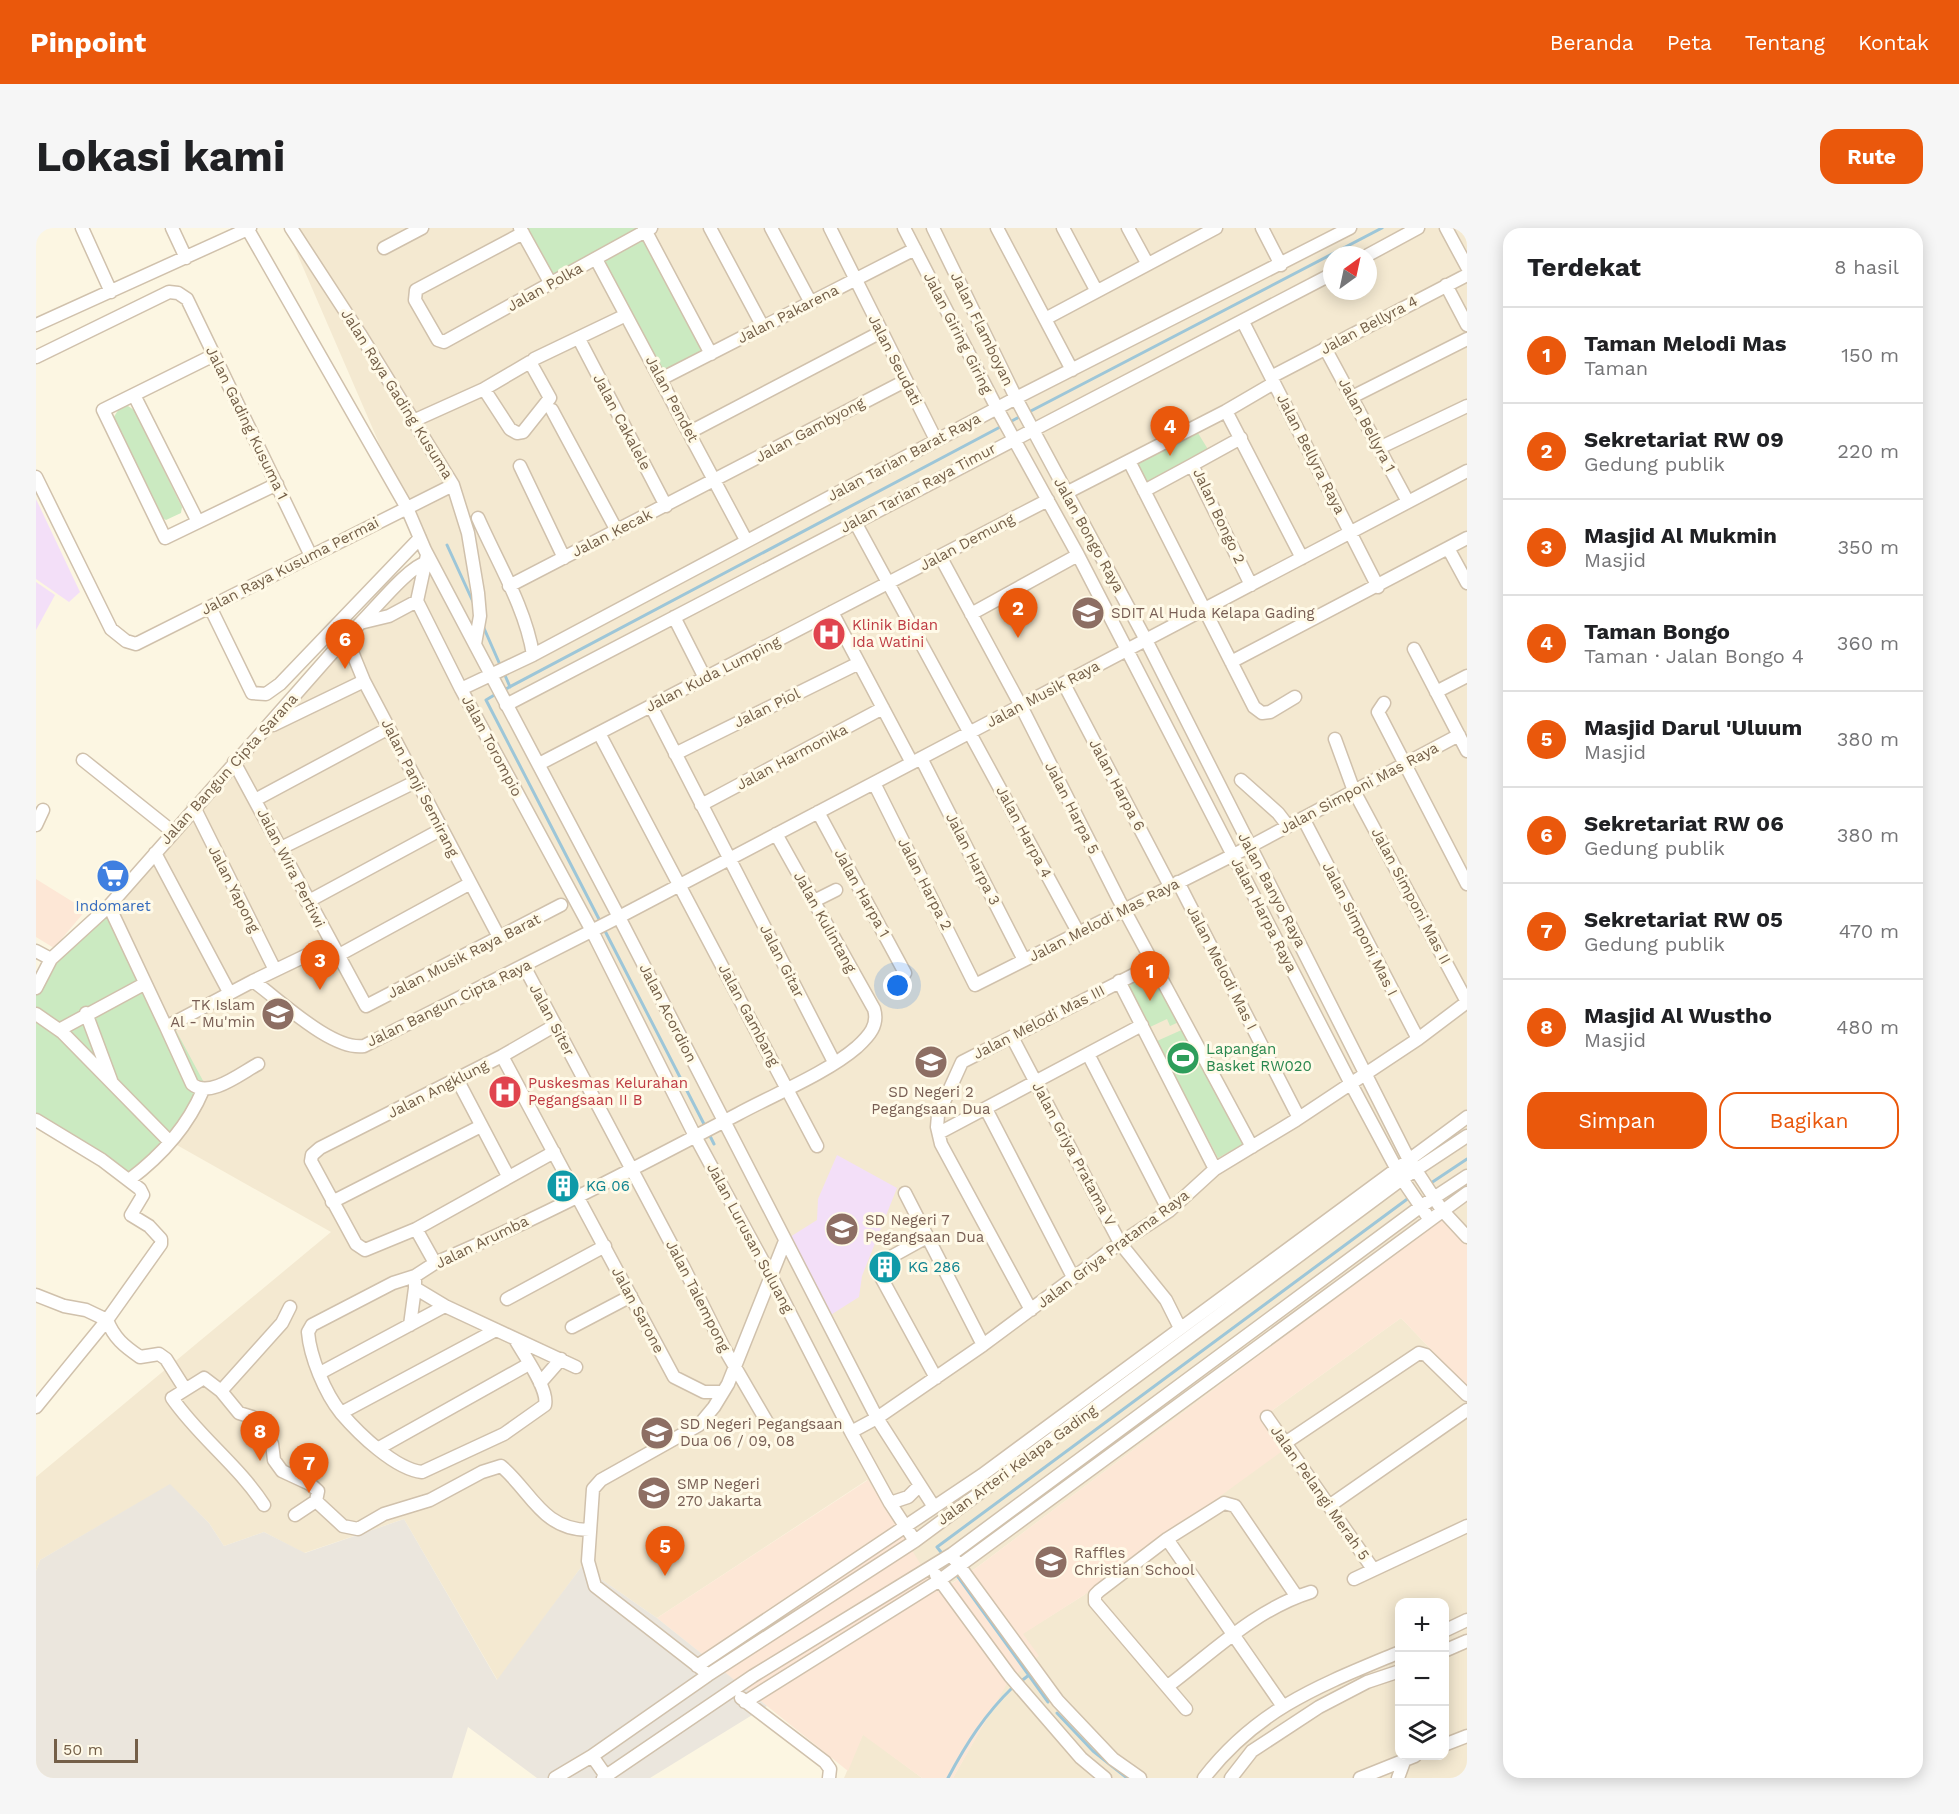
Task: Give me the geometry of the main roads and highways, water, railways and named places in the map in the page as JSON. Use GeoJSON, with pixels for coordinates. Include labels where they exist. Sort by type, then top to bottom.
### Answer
{"type":"FeatureCollection","features":[{"type":"Feature","properties":{"kind":"waterway"},"geometry":{"type":"LineString","coordinates":[[1027,413],[1382,228]]}},
{"type":"Feature","properties":{"kind":"waterway"},"geometry":{"type":"LineString","coordinates":[[1008,423],[1021,416]]}},
{"type":"Feature","properties":{"kind":"waterway"},"geometry":{"type":"LineString","coordinates":[[502,691],[1002,426]]}},
{"type":"Feature","properties":{"kind":"waterway"},"geometry":{"type":"LineString","coordinates":[[447,545],[474,604]]}},
{"type":"Feature","properties":{"kind":"waterway"},"geometry":{"type":"LineString","coordinates":[[483,626],[501,667]]}},
{"type":"Feature","properties":{"kind":"waterway"},"geometry":{"type":"LineString","coordinates":[[504,673],[510,687]]}},
{"type":"Feature","properties":{"kind":"waterway"},"geometry":{"type":"LineString","coordinates":[[496,694],[486,700],[601,923]]}},
{"type":"Feature","properties":{"kind":"waterway"},"geometry":{"type":"LineString","coordinates":[[604,929],[705,1126]]}},
{"type":"Feature","properties":{"kind":"waterway"},"geometry":{"type":"LineString","coordinates":[[708,1132],[714,1144]]}},
{"type":"Feature","properties":{"kind":"waterway"},"geometry":{"type":"LineString","coordinates":[[1428,1185],[1467,1159]]}},
{"type":"Feature","properties":{"kind":"waterway"},"geometry":{"type":"LineString","coordinates":[[944,1556],[937,1547],[1410,1197]]}},
{"type":"Feature","properties":{"kind":"waterway"},"geometry":{"type":"LineString","coordinates":[[956,1574],[1048,1702]]}},
{"type":"Feature","properties":{"kind":"waterway"},"geometry":{"type":"LineString","coordinates":[[1020,1682],[1029,1675]]}},
{"type":"Feature","properties":{"kind":"waterway"},"geometry":{"type":"LineString","coordinates":[[948,1778],[977,1730],[1013,1687]]}},
{"type":"Feature","properties":{"kind":"waterway"},"geometry":{"type":"LineString","coordinates":[[1057,1713],[1093,1751],[1127,1778]]}},
{"type":"Feature","properties":{"kind":"place","name":"Taman Bongo"},"geometry":{"type":"Point","coordinates":[1170,456]}},
{"type":"Feature","properties":{"kind":"place","name":"SDIT Al Huda Kelapa Gading"},"geometry":{"type":"Point","coordinates":[1088,613]}},
{"type":"Feature","properties":{"kind":"place","name":"Klinik Bidan Ida Watini"},"geometry":{"type":"Point","coordinates":[829,634]}},
{"type":"Feature","properties":{"kind":"place","name":"Sekretariat RW 09"},"geometry":{"type":"Point","coordinates":[1018,638]}},
{"type":"Feature","properties":{"kind":"place","name":"Sekretariat RW 06"},"geometry":{"type":"Point","coordinates":[345,669]}},
{"type":"Feature","properties":{"kind":"place","name":"Indomaret"},"geometry":{"type":"Point","coordinates":[113,876]}},
{"type":"Feature","properties":{"kind":"place","name":"Masjid Al Mukmin"},"geometry":{"type":"Point","coordinates":[320,990]}},
{"type":"Feature","properties":{"kind":"place","name":"Taman Melodi Mas"},"geometry":{"type":"Point","coordinates":[1150,1001]}},
{"type":"Feature","properties":{"kind":"place","name":"TK Islam Al - Mu'min"},"geometry":{"type":"Point","coordinates":[278,1014]}},
{"type":"Feature","properties":{"kind":"place","name":"Lapangan Basket RW020"},"geometry":{"type":"Point","coordinates":[1183,1058]}},
{"type":"Feature","properties":{"kind":"place","name":"SD Negeri 2 Pegangsaan Dua"},"geometry":{"type":"Point","coordinates":[931,1062]}},
{"type":"Feature","properties":{"kind":"place","name":"Puskesmas Kelurahan Pegangsaan II B"},"geometry":{"type":"Point","coordinates":[505,1092]}},
{"type":"Feature","properties":{"kind":"place","name":"KG 06"},"geometry":{"type":"Point","coordinates":[563,1186]}},
{"type":"Feature","properties":{"kind":"place","name":"SD Negeri 7 Pegangsaan Dua"},"geometry":{"type":"Point","coordinates":[842,1229]}},
{"type":"Feature","properties":{"kind":"place","name":"KG 286"},"geometry":{"type":"Point","coordinates":[885,1267]}},
{"type":"Feature","properties":{"kind":"place","name":"SD Negeri Pegangsaan Dua 06 / 09, 08"},"geometry":{"type":"Point","coordinates":[657,1433]}},
{"type":"Feature","properties":{"kind":"place","name":"Masjid Al Wustho"},"geometry":{"type":"Point","coordinates":[260,1461]}},
{"type":"Feature","properties":{"kind":"place","name":"Sekretariat RW 05"},"geometry":{"type":"Point","coordinates":[309,1493]}},
{"type":"Feature","properties":{"kind":"place","name":"SMP Negeri 270 Jakarta"},"geometry":{"type":"Point","coordinates":[654,1493]}},
{"type":"Feature","properties":{"kind":"place","name":"Raffles Christian School"},"geometry":{"type":"Point","coordinates":[1051,1562]}},
{"type":"Feature","properties":{"kind":"place","name":"Masjid Darul 'Uluum"},"geometry":{"type":"Point","coordinates":[665,1576]}}]}
